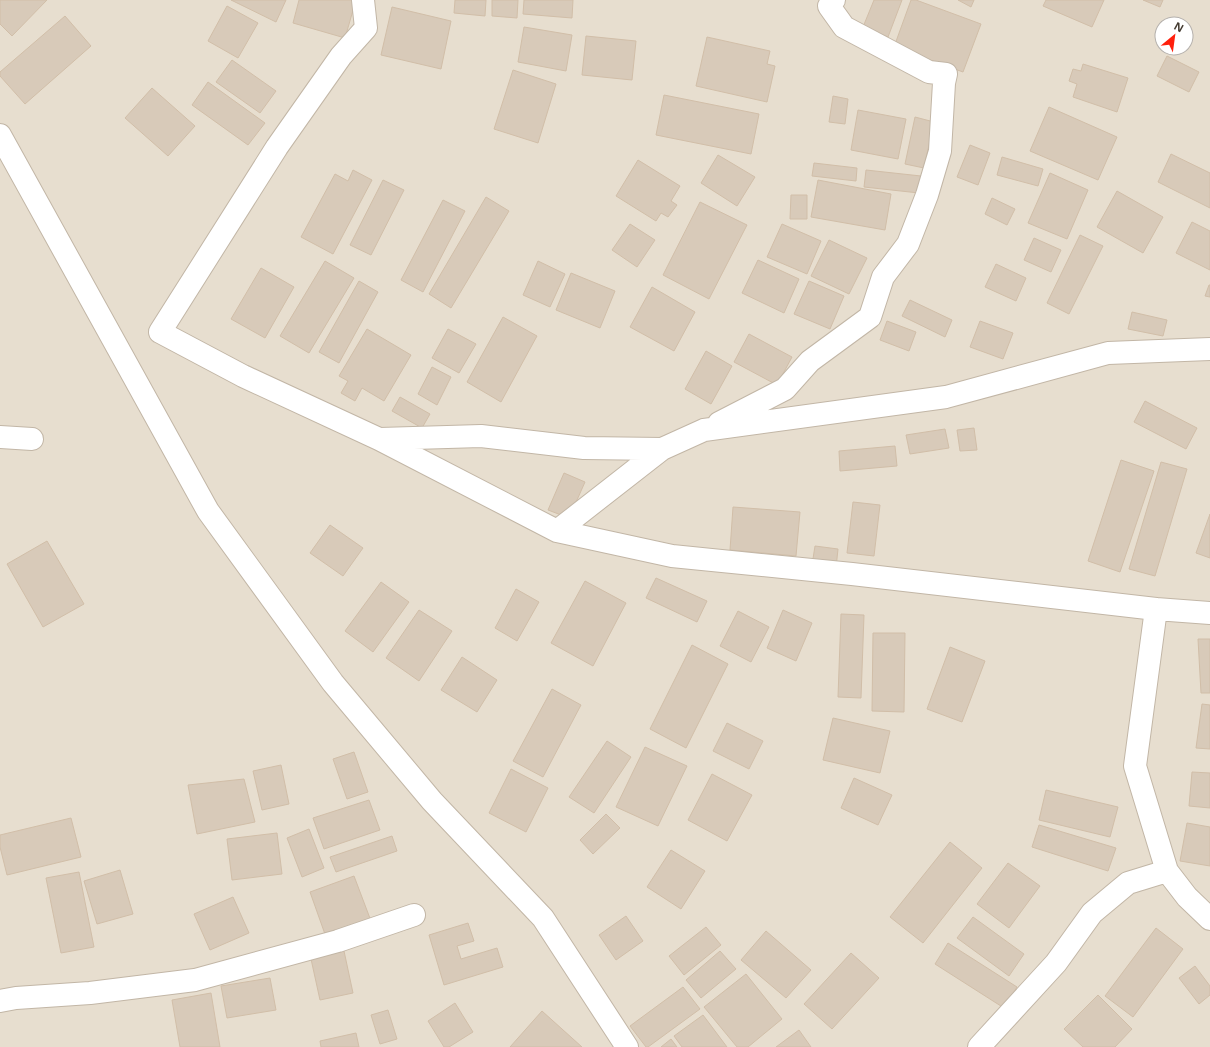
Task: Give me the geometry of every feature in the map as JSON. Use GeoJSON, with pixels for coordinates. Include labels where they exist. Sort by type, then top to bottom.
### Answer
{"type":"FeatureCollection","features":[{"type":"Feature","properties":{"kind":"street"},"geometry":{"type":"LineString","coordinates":[[363,0],[366,28],[341,56],[277,147],[160,332],[243,376],[379,439],[557,531],[672,556],[852,574],[1210,614]]}},
{"type":"Feature","properties":{"kind":"street"},"geometry":{"type":"LineString","coordinates":[[557,531],[662,449],[704,430],[785,389],[810,361],[870,317],[883,276],[908,244],[927,195],[940,151],[944,83],[946,74],[929,72],[844,27],[829,6],[834,0]]}},
{"type":"Feature","properties":{"kind":"street"},"geometry":{"type":"LineString","coordinates":[[0,135],[208,511],[333,683],[432,801],[543,918],[627,1047]]}},
{"type":"Feature","properties":{"kind":"street"},"geometry":{"type":"LineString","coordinates":[[704,430],[946,397],[1108,353],[1210,349]]}},
{"type":"Feature","properties":{"kind":"street"},"geometry":{"type":"LineString","coordinates":[[785,389],[789,418]]}},
{"type":"Feature","properties":{"kind":"street"},"geometry":{"type":"LineString","coordinates":[[379,439],[481,436],[584,448],[662,449]]}},
{"type":"Feature","properties":{"kind":"street"},"geometry":{"type":"LineString","coordinates":[[0,437],[32,439]]}},
{"type":"Feature","properties":{"kind":"street"},"geometry":{"type":"LineString","coordinates":[[1156,609],[1135,766],[1167,871],[1187,897],[1210,919]]}},
{"type":"Feature","properties":{"kind":"street"},"geometry":{"type":"LineString","coordinates":[[980,1047],[1056,964],[1092,913],[1128,883],[1167,871]]}},
{"type":"Feature","properties":{"kind":"street"},"geometry":{"type":"LineString","coordinates":[[0,1001],[16,998],[90,993],[195,980],[338,941],[414,915]]}},
{"type":"Feature","properties":{"kind":"shaded area"},"geometry":{"type":"Polygon","coordinates":[[[0,0],[1210,0],[1210,1047],[0,1047],[0,0]]]}},
{"type":"Feature","properties":{"kind":"building"},"geometry":{"type":"Polygon","coordinates":[[[0,0],[47,0],[12,36],[0,24],[0,0]]]}},
{"type":"Feature","properties":{"kind":"building"},"geometry":{"type":"Polygon","coordinates":[[[231,0],[286,0],[276,22],[231,0]]]}},
{"type":"Feature","properties":{"kind":"building"},"geometry":{"type":"Polygon","coordinates":[[[299,0],[356,0],[345,38],[293,23],[299,0]]]}},
{"type":"Feature","properties":{"kind":"building"},"geometry":{"type":"Polygon","coordinates":[[[455,0],[486,0],[485,16],[454,13],[455,0]]]}},
{"type":"Feature","properties":{"kind":"building"},"geometry":{"type":"Polygon","coordinates":[[[492,0],[518,0],[517,18],[492,16],[492,0]]]}},
{"type":"Feature","properties":{"kind":"building"},"geometry":{"type":"Polygon","coordinates":[[[524,0],[573,0],[572,18],[523,14],[524,0]]]}},
{"type":"Feature","properties":{"kind":"building"},"geometry":{"type":"Polygon","coordinates":[[[874,0],[902,0],[888,37],[863,27],[874,0]]]}},
{"type":"Feature","properties":{"kind":"building"},"geometry":{"type":"Polygon","coordinates":[[[911,0],[916,0],[981,24],[963,72],[894,47],[911,0]]]}},
{"type":"Feature","properties":{"kind":"building"},"geometry":{"type":"Polygon","coordinates":[[[958,0],[974,0],[971,7],[958,0]]]}},
{"type":"Feature","properties":{"kind":"building"},"geometry":{"type":"Polygon","coordinates":[[[1046,0],[1104,0],[1092,27],[1043,6],[1046,0]]]}},
{"type":"Feature","properties":{"kind":"building"},"geometry":{"type":"Polygon","coordinates":[[[1143,0],[1163,0],[1160,7],[1143,0]]]}},
{"type":"Feature","properties":{"kind":"building"},"geometry":{"type":"Polygon","coordinates":[[[227,6],[258,23],[238,58],[208,41],[227,6]]]}},
{"type":"Feature","properties":{"kind":"building"},"geometry":{"type":"Polygon","coordinates":[[[392,7],[451,21],[441,69],[381,55],[392,7]]]}},
{"type":"Feature","properties":{"kind":"building"},"geometry":{"type":"Polygon","coordinates":[[[65,16],[91,46],[25,104],[0,76],[0,72],[65,16]]]}},
{"type":"Feature","properties":{"kind":"building"},"geometry":{"type":"Polygon","coordinates":[[[524,27],[572,35],[566,71],[518,62],[524,27]]]}},
{"type":"Feature","properties":{"kind":"building"},"geometry":{"type":"Polygon","coordinates":[[[586,36],[636,41],[632,80],[582,75],[586,36]]]}},
{"type":"Feature","properties":{"kind":"building"},"geometry":{"type":"Polygon","coordinates":[[[707,37],[770,51],[767,64],[775,66],[767,102],[696,86],[707,37]]]}},
{"type":"Feature","properties":{"kind":"building"},"geometry":{"type":"Polygon","coordinates":[[[1167,56],[1199,72],[1189,92],[1157,76],[1167,56]]]}},
{"type":"Feature","properties":{"kind":"building"},"geometry":{"type":"Polygon","coordinates":[[[232,60],[276,91],[260,113],[216,82],[232,60]]]}},
{"type":"Feature","properties":{"kind":"building"},"geometry":{"type":"Polygon","coordinates":[[[1083,64],[1128,78],[1117,112],[1073,97],[1077,84],[1069,81],[1073,69],[1081,71],[1083,64]]]}},
{"type":"Feature","properties":{"kind":"building"},"geometry":{"type":"Polygon","coordinates":[[[513,70],[556,84],[538,143],[494,129],[513,70]]]}},
{"type":"Feature","properties":{"kind":"building"},"geometry":{"type":"Polygon","coordinates":[[[208,82],[265,123],[248,145],[192,105],[208,82]]]}},
{"type":"Feature","properties":{"kind":"building"},"geometry":{"type":"Polygon","coordinates":[[[152,88],[195,126],[168,156],[125,118],[152,88]]]}},
{"type":"Feature","properties":{"kind":"building"},"geometry":{"type":"Polygon","coordinates":[[[664,95],[759,114],[751,154],[656,135],[664,95]]]}},
{"type":"Feature","properties":{"kind":"building"},"geometry":{"type":"Polygon","coordinates":[[[833,96],[848,99],[845,124],[829,122],[833,96]]]}},
{"type":"Feature","properties":{"kind":"building"},"geometry":{"type":"Polygon","coordinates":[[[1049,107],[1117,137],[1098,180],[1030,151],[1049,107]]]}},
{"type":"Feature","properties":{"kind":"building"},"geometry":{"type":"Polygon","coordinates":[[[858,110],[906,119],[898,159],[851,150],[858,110]]]}},
{"type":"Feature","properties":{"kind":"building"},"geometry":{"type":"Polygon","coordinates":[[[915,117],[934,122],[924,168],[905,164],[915,117]]]}},
{"type":"Feature","properties":{"kind":"building"},"geometry":{"type":"Polygon","coordinates":[[[970,145],[990,153],[978,185],[957,177],[970,145]]]}},
{"type":"Feature","properties":{"kind":"building"},"geometry":{"type":"Polygon","coordinates":[[[1171,154],[1210,173],[1210,208],[1158,182],[1171,154]]]}},
{"type":"Feature","properties":{"kind":"building"},"geometry":{"type":"Polygon","coordinates":[[[718,155],[755,177],[737,206],[701,183],[718,155]]]}},
{"type":"Feature","properties":{"kind":"building"},"geometry":{"type":"Polygon","coordinates":[[[1002,157],[1043,169],[1038,186],[997,175],[1002,157]]]}},
{"type":"Feature","properties":{"kind":"building"},"geometry":{"type":"Polygon","coordinates":[[[638,160],[680,186],[671,201],[677,205],[668,217],[661,213],[656,221],[616,196],[638,160]]]}},
{"type":"Feature","properties":{"kind":"building"},"geometry":{"type":"Polygon","coordinates":[[[814,163],[857,168],[856,181],[812,176],[814,163]]]}},
{"type":"Feature","properties":{"kind":"building"},"geometry":{"type":"Polygon","coordinates":[[[353,170],[372,180],[333,254],[301,237],[335,174],[348,181],[353,170]]]}},
{"type":"Feature","properties":{"kind":"building"},"geometry":{"type":"Polygon","coordinates":[[[866,170],[921,176],[919,193],[864,187],[866,170]]]}},
{"type":"Feature","properties":{"kind":"building"},"geometry":{"type":"Polygon","coordinates":[[[1050,173],[1088,190],[1067,239],[1028,223],[1050,173]]]}},
{"type":"Feature","properties":{"kind":"building"},"geometry":{"type":"Polygon","coordinates":[[[383,180],[404,190],[371,255],[350,245],[383,180]]]}},
{"type":"Feature","properties":{"kind":"building"},"geometry":{"type":"Polygon","coordinates":[[[818,180],[891,194],[885,230],[811,217],[818,180]]]}},
{"type":"Feature","properties":{"kind":"building"},"geometry":{"type":"Polygon","coordinates":[[[1117,191],[1163,217],[1143,253],[1097,227],[1117,191]]]}},
{"type":"Feature","properties":{"kind":"building"},"geometry":{"type":"Polygon","coordinates":[[[791,195],[807,195],[807,219],[790,219],[791,195]]]}},
{"type":"Feature","properties":{"kind":"building"},"geometry":{"type":"Polygon","coordinates":[[[486,197],[509,211],[451,308],[429,294],[486,197]]]}},
{"type":"Feature","properties":{"kind":"building"},"geometry":{"type":"Polygon","coordinates":[[[992,198],[1015,209],[1007,225],[985,214],[992,198]]]}},
{"type":"Feature","properties":{"kind":"building"},"geometry":{"type":"Polygon","coordinates":[[[443,200],[465,211],[423,292],[401,280],[443,200]]]}},
{"type":"Feature","properties":{"kind":"building"},"geometry":{"type":"Polygon","coordinates":[[[700,202],[747,225],[709,299],[663,275],[700,202]]]}},
{"type":"Feature","properties":{"kind":"building"},"geometry":{"type":"Polygon","coordinates":[[[1192,222],[1210,231],[1210,270],[1176,253],[1192,222]]]}},
{"type":"Feature","properties":{"kind":"building"},"geometry":{"type":"Polygon","coordinates":[[[630,224],[655,240],[637,267],[612,250],[630,224]]]}},
{"type":"Feature","properties":{"kind":"building"},"geometry":{"type":"Polygon","coordinates":[[[782,224],[821,241],[807,274],[767,257],[782,224]]]}},
{"type":"Feature","properties":{"kind":"building"},"geometry":{"type":"Polygon","coordinates":[[[1080,235],[1103,246],[1069,314],[1047,303],[1080,235]]]}},
{"type":"Feature","properties":{"kind":"building"},"geometry":{"type":"Polygon","coordinates":[[[1034,238],[1061,250],[1051,272],[1024,260],[1034,238]]]}},
{"type":"Feature","properties":{"kind":"building"},"geometry":{"type":"Polygon","coordinates":[[[829,240],[867,258],[849,294],[811,276],[829,240]]]}},
{"type":"Feature","properties":{"kind":"building"},"geometry":{"type":"Polygon","coordinates":[[[758,260],[799,279],[784,313],[742,293],[758,260]]]}},
{"type":"Feature","properties":{"kind":"building"},"geometry":{"type":"Polygon","coordinates":[[[325,261],[354,278],[309,353],[280,336],[325,261]]]}},
{"type":"Feature","properties":{"kind":"building"},"geometry":{"type":"Polygon","coordinates":[[[538,261],[565,274],[550,307],[523,295],[538,261]]]}},
{"type":"Feature","properties":{"kind":"building"},"geometry":{"type":"Polygon","coordinates":[[[996,264],[1026,278],[1016,301],[985,287],[996,264]]]}},
{"type":"Feature","properties":{"kind":"building"},"geometry":{"type":"Polygon","coordinates":[[[261,268],[294,287],[265,338],[231,319],[261,268]]]}},
{"type":"Feature","properties":{"kind":"building"},"geometry":{"type":"Polygon","coordinates":[[[571,273],[615,291],[600,328],[556,310],[571,273]]]}},
{"type":"Feature","properties":{"kind":"building"},"geometry":{"type":"Polygon","coordinates":[[[359,281],[378,292],[339,363],[319,352],[359,281]]]}},
{"type":"Feature","properties":{"kind":"building"},"geometry":{"type":"Polygon","coordinates":[[[809,281],[844,296],[830,329],[794,314],[809,281]]]}},
{"type":"Feature","properties":{"kind":"building"},"geometry":{"type":"Polygon","coordinates":[[[1210,285],[1210,297],[1205,296],[1210,285]]]}},
{"type":"Feature","properties":{"kind":"building"},"geometry":{"type":"Polygon","coordinates":[[[652,287],[695,312],[674,351],[630,327],[652,287]]]}},
{"type":"Feature","properties":{"kind":"building"},"geometry":{"type":"Polygon","coordinates":[[[910,300],[952,320],[945,337],[902,316],[910,300]]]}},
{"type":"Feature","properties":{"kind":"building"},"geometry":{"type":"Polygon","coordinates":[[[1132,312],[1167,320],[1163,336],[1128,329],[1132,312]]]}},
{"type":"Feature","properties":{"kind":"building"},"geometry":{"type":"Polygon","coordinates":[[[503,317],[537,336],[501,402],[467,382],[503,317]]]}},
{"type":"Feature","properties":{"kind":"building"},"geometry":{"type":"Polygon","coordinates":[[[887,321],[916,332],[909,351],[880,340],[887,321]]]}},
{"type":"Feature","properties":{"kind":"building"},"geometry":{"type":"Polygon","coordinates":[[[980,321],[1013,333],[1003,359],[970,347],[980,321]]]}},
{"type":"Feature","properties":{"kind":"building"},"geometry":{"type":"Polygon","coordinates":[[[367,329],[411,355],[384,401],[362,388],[355,401],[341,393],[348,381],[339,376],[367,329]]]}},
{"type":"Feature","properties":{"kind":"building"},"geometry":{"type":"Polygon","coordinates":[[[448,329],[476,344],[459,373],[432,358],[448,329]]]}},
{"type":"Feature","properties":{"kind":"building"},"geometry":{"type":"Polygon","coordinates":[[[749,334],[792,357],[777,385],[734,362],[749,334]]]}},
{"type":"Feature","properties":{"kind":"building"},"geometry":{"type":"Polygon","coordinates":[[[706,351],[732,366],[711,404],[685,389],[706,351]]]}},
{"type":"Feature","properties":{"kind":"building"},"geometry":{"type":"Polygon","coordinates":[[[432,367],[451,377],[437,405],[418,394],[432,367]]]}},
{"type":"Feature","properties":{"kind":"building"},"geometry":{"type":"Polygon","coordinates":[[[400,397],[430,414],[422,428],[392,411],[400,397]]]}},
{"type":"Feature","properties":{"kind":"building"},"geometry":{"type":"Polygon","coordinates":[[[1145,401],[1197,428],[1186,449],[1134,422],[1145,401]]]}},
{"type":"Feature","properties":{"kind":"building"},"geometry":{"type":"Polygon","coordinates":[[[974,428],[977,450],[960,451],[957,430],[974,428]]]}},
{"type":"Feature","properties":{"kind":"building"},"geometry":{"type":"Polygon","coordinates":[[[945,429],[949,448],[910,454],[906,435],[945,429]]]}},
{"type":"Feature","properties":{"kind":"building"},"geometry":{"type":"Polygon","coordinates":[[[895,446],[897,466],[840,471],[839,451],[895,446]]]}},
{"type":"Feature","properties":{"kind":"building"},"geometry":{"type":"Polygon","coordinates":[[[1121,460],[1154,471],[1120,572],[1088,561],[1121,460]]]}},
{"type":"Feature","properties":{"kind":"building"},"geometry":{"type":"Polygon","coordinates":[[[1161,462],[1187,469],[1155,576],[1129,569],[1161,462]]]}},
{"type":"Feature","properties":{"kind":"building"},"geometry":{"type":"Polygon","coordinates":[[[564,473],[585,482],[569,518],[548,510],[564,473]]]}},
{"type":"Feature","properties":{"kind":"building"},"geometry":{"type":"Polygon","coordinates":[[[853,502],[880,505],[874,556],[847,553],[853,502]]]}},
{"type":"Feature","properties":{"kind":"building"},"geometry":{"type":"Polygon","coordinates":[[[733,507],[800,512],[796,556],[730,550],[733,507]]]}},
{"type":"Feature","properties":{"kind":"building"},"geometry":{"type":"Polygon","coordinates":[[[1210,514],[1210,558],[1196,553],[1210,514]]]}},
{"type":"Feature","properties":{"kind":"building"},"geometry":{"type":"Polygon","coordinates":[[[330,525],[363,548],[343,576],[310,553],[330,525]]]}},
{"type":"Feature","properties":{"kind":"building"},"geometry":{"type":"Polygon","coordinates":[[[47,541],[84,604],[43,627],[7,564],[47,541]]]}},
{"type":"Feature","properties":{"kind":"building"},"geometry":{"type":"Polygon","coordinates":[[[815,546],[838,549],[836,568],[812,565],[815,546]]]}},
{"type":"Feature","properties":{"kind":"building"},"geometry":{"type":"Polygon","coordinates":[[[656,578],[707,601],[697,622],[646,598],[656,578]]]}},
{"type":"Feature","properties":{"kind":"building"},"geometry":{"type":"Polygon","coordinates":[[[585,581],[626,603],[593,666],[551,643],[585,581]]]}},
{"type":"Feature","properties":{"kind":"building"},"geometry":{"type":"Polygon","coordinates":[[[381,582],[409,602],[373,652],[345,631],[381,582]]]}},
{"type":"Feature","properties":{"kind":"building"},"geometry":{"type":"Polygon","coordinates":[[[516,589],[539,602],[517,641],[495,628],[516,589]]]}},
{"type":"Feature","properties":{"kind":"building"},"geometry":{"type":"Polygon","coordinates":[[[419,610],[452,631],[419,681],[386,658],[419,610]]]}},
{"type":"Feature","properties":{"kind":"building"},"geometry":{"type":"Polygon","coordinates":[[[783,610],[812,623],[796,661],[767,648],[783,610]]]}},
{"type":"Feature","properties":{"kind":"building"},"geometry":{"type":"Polygon","coordinates":[[[738,611],[769,627],[751,662],[720,646],[738,611]]]}},
{"type":"Feature","properties":{"kind":"building"},"geometry":{"type":"Polygon","coordinates":[[[841,614],[864,615],[861,698],[838,697],[841,614]]]}},
{"type":"Feature","properties":{"kind":"building"},"geometry":{"type":"Polygon","coordinates":[[[873,633],[905,633],[904,712],[872,711],[873,633]]]}},
{"type":"Feature","properties":{"kind":"building"},"geometry":{"type":"Polygon","coordinates":[[[1198,639],[1210,639],[1210,693],[1201,693],[1198,639]]]}},
{"type":"Feature","properties":{"kind":"building"},"geometry":{"type":"Polygon","coordinates":[[[692,645],[728,664],[686,748],[650,729],[692,645]]]}},
{"type":"Feature","properties":{"kind":"building"},"geometry":{"type":"Polygon","coordinates":[[[950,647],[985,661],[962,722],[927,709],[950,647]]]}},
{"type":"Feature","properties":{"kind":"building"},"geometry":{"type":"Polygon","coordinates":[[[462,657],[497,680],[477,712],[441,690],[462,657]]]}},
{"type":"Feature","properties":{"kind":"building"},"geometry":{"type":"Polygon","coordinates":[[[552,689],[581,705],[543,777],[513,761],[552,689]]]}},
{"type":"Feature","properties":{"kind":"building"},"geometry":{"type":"Polygon","coordinates":[[[1202,704],[1210,705],[1210,749],[1196,748],[1202,704]]]}},
{"type":"Feature","properties":{"kind":"building"},"geometry":{"type":"Polygon","coordinates":[[[833,718],[890,731],[880,773],[823,760],[833,718]]]}},
{"type":"Feature","properties":{"kind":"building"},"geometry":{"type":"Polygon","coordinates":[[[727,723],[763,741],[749,769],[713,751],[727,723]]]}},
{"type":"Feature","properties":{"kind":"building"},"geometry":{"type":"Polygon","coordinates":[[[607,741],[631,757],[594,813],[569,797],[607,741]]]}},
{"type":"Feature","properties":{"kind":"building"},"geometry":{"type":"Polygon","coordinates":[[[645,747],[687,766],[658,826],[616,807],[645,747]]]}},
{"type":"Feature","properties":{"kind":"building"},"geometry":{"type":"Polygon","coordinates":[[[354,752],[368,792],[347,799],[333,759],[354,752]]]}},
{"type":"Feature","properties":{"kind":"building"},"geometry":{"type":"Polygon","coordinates":[[[281,765],[289,804],[262,810],[253,771],[281,765]]]}},
{"type":"Feature","properties":{"kind":"building"},"geometry":{"type":"Polygon","coordinates":[[[511,769],[548,788],[526,832],[489,813],[511,769]]]}},
{"type":"Feature","properties":{"kind":"building"},"geometry":{"type":"Polygon","coordinates":[[[1192,772],[1210,773],[1210,808],[1189,806],[1192,772]]]}},
{"type":"Feature","properties":{"kind":"building"},"geometry":{"type":"Polygon","coordinates":[[[712,774],[752,795],[727,841],[688,820],[712,774]]]}},
{"type":"Feature","properties":{"kind":"building"},"geometry":{"type":"Polygon","coordinates":[[[854,778],[892,795],[878,825],[841,808],[854,778]]]}},
{"type":"Feature","properties":{"kind":"building"},"geometry":{"type":"Polygon","coordinates":[[[244,779],[255,822],[197,834],[188,785],[244,779]]]}},
{"type":"Feature","properties":{"kind":"building"},"geometry":{"type":"Polygon","coordinates":[[[1046,790],[1118,807],[1110,837],[1039,820],[1046,790]]]}},
{"type":"Feature","properties":{"kind":"building"},"geometry":{"type":"Polygon","coordinates":[[[369,800],[380,830],[324,849],[313,818],[369,800]]]}},
{"type":"Feature","properties":{"kind":"building"},"geometry":{"type":"Polygon","coordinates":[[[606,814],[620,828],[593,854],[580,840],[606,814]]]}},
{"type":"Feature","properties":{"kind":"building"},"geometry":{"type":"Polygon","coordinates":[[[71,818],[81,857],[7,875],[0,847],[0,835],[71,818]]]}},
{"type":"Feature","properties":{"kind":"building"},"geometry":{"type":"Polygon","coordinates":[[[1187,823],[1210,827],[1210,866],[1180,861],[1187,823]]]}},
{"type":"Feature","properties":{"kind":"building"},"geometry":{"type":"Polygon","coordinates":[[[1039,825],[1116,848],[1108,871],[1032,847],[1039,825]]]}},
{"type":"Feature","properties":{"kind":"building"},"geometry":{"type":"Polygon","coordinates":[[[309,829],[324,868],[302,877],[287,838],[309,829]]]}},
{"type":"Feature","properties":{"kind":"building"},"geometry":{"type":"Polygon","coordinates":[[[277,833],[282,874],[232,880],[227,839],[277,833]]]}},
{"type":"Feature","properties":{"kind":"building"},"geometry":{"type":"Polygon","coordinates":[[[392,836],[397,851],[336,872],[330,857],[392,836]]]}},
{"type":"Feature","properties":{"kind":"building"},"geometry":{"type":"Polygon","coordinates":[[[950,842],[982,868],[923,943],[890,917],[950,842]]]}},
{"type":"Feature","properties":{"kind":"building"},"geometry":{"type":"Polygon","coordinates":[[[671,850],[705,871],[681,909],[647,887],[671,850]]]}},
{"type":"Feature","properties":{"kind":"building"},"geometry":{"type":"Polygon","coordinates":[[[1008,863],[1040,886],[1009,928],[977,904],[1008,863]]]}},
{"type":"Feature","properties":{"kind":"building"},"geometry":{"type":"Polygon","coordinates":[[[120,870],[133,914],[97,924],[84,881],[120,870]]]}},
{"type":"Feature","properties":{"kind":"building"},"geometry":{"type":"Polygon","coordinates":[[[79,872],[94,947],[61,953],[46,878],[79,872]]]}},
{"type":"Feature","properties":{"kind":"building"},"geometry":{"type":"Polygon","coordinates":[[[354,876],[371,921],[326,937],[310,892],[354,876]]]}},
{"type":"Feature","properties":{"kind":"building"},"geometry":{"type":"Polygon","coordinates":[[[233,897],[249,933],[210,950],[194,914],[233,897]]]}},
{"type":"Feature","properties":{"kind":"building"},"geometry":{"type":"Polygon","coordinates":[[[626,916],[643,941],[616,960],[599,935],[626,916]]]}},
{"type":"Feature","properties":{"kind":"building"},"geometry":{"type":"Polygon","coordinates":[[[973,917],[1024,954],[1009,976],[957,938],[973,917]]]}},
{"type":"Feature","properties":{"kind":"building"},"geometry":{"type":"Polygon","coordinates":[[[468,923],[474,941],[457,946],[461,959],[497,948],[503,967],[444,985],[429,935],[468,923]]]}},
{"type":"Feature","properties":{"kind":"building"},"geometry":{"type":"Polygon","coordinates":[[[706,927],[721,945],[684,975],[669,956],[706,927]]]}},
{"type":"Feature","properties":{"kind":"building"},"geometry":{"type":"Polygon","coordinates":[[[1156,928],[1183,949],[1133,1017],[1105,996],[1156,928]]]}},
{"type":"Feature","properties":{"kind":"building"},"geometry":{"type":"Polygon","coordinates":[[[766,931],[811,970],[786,998],[741,960],[766,931]]]}},
{"type":"Feature","properties":{"kind":"building"},"geometry":{"type":"Polygon","coordinates":[[[948,943],[1017,987],[1004,1008],[935,964],[948,943]]]}},
{"type":"Feature","properties":{"kind":"building"},"geometry":{"type":"Polygon","coordinates":[[[344,951],[353,993],[320,1000],[311,959],[344,951]]]}},
{"type":"Feature","properties":{"kind":"building"},"geometry":{"type":"Polygon","coordinates":[[[720,951],[736,969],[701,998],[686,980],[720,951]]]}},
{"type":"Feature","properties":{"kind":"building"},"geometry":{"type":"Polygon","coordinates":[[[851,953],[879,978],[832,1029],[804,1004],[851,953]]]}},
{"type":"Feature","properties":{"kind":"building"},"geometry":{"type":"Polygon","coordinates":[[[1195,966],[1210,986],[1210,995],[1199,1004],[1179,978],[1195,966]]]}},
{"type":"Feature","properties":{"kind":"building"},"geometry":{"type":"Polygon","coordinates":[[[746,974],[782,1019],[748,1047],[737,1047],[704,1007],[746,974]]]}},
{"type":"Feature","properties":{"kind":"building"},"geometry":{"type":"Polygon","coordinates":[[[270,978],[276,1010],[227,1018],[221,986],[270,978]]]}},
{"type":"Feature","properties":{"kind":"building"},"geometry":{"type":"Polygon","coordinates":[[[683,987],[700,1009],[646,1047],[630,1026],[683,987]]]}},
{"type":"Feature","properties":{"kind":"building"},"geometry":{"type":"Polygon","coordinates":[[[211,993],[220,1047],[180,1047],[172,1000],[211,993]]]}},
{"type":"Feature","properties":{"kind":"building"},"geometry":{"type":"Polygon","coordinates":[[[1098,995],[1132,1029],[1115,1047],[1083,1047],[1064,1029],[1098,995]]]}},
{"type":"Feature","properties":{"kind":"building"},"geometry":{"type":"Polygon","coordinates":[[[455,1003],[473,1032],[449,1047],[444,1047],[428,1021],[455,1003]]]}},
{"type":"Feature","properties":{"kind":"building"},"geometry":{"type":"Polygon","coordinates":[[[388,1010],[397,1039],[380,1044],[371,1015],[388,1010]]]}},
{"type":"Feature","properties":{"kind":"building"},"geometry":{"type":"Polygon","coordinates":[[[542,1011],[582,1047],[510,1047],[542,1011]]]}},
{"type":"Feature","properties":{"kind":"building"},"geometry":{"type":"Polygon","coordinates":[[[703,1015],[727,1047],[682,1047],[674,1036],[703,1015]]]}},
{"type":"Feature","properties":{"kind":"building"},"geometry":{"type":"Polygon","coordinates":[[[799,1030],[811,1047],[776,1047],[799,1030]]]}},
{"type":"Feature","properties":{"kind":"building"},"geometry":{"type":"Polygon","coordinates":[[[356,1033],[359,1047],[321,1047],[320,1041],[356,1033]]]}},
{"type":"Feature","properties":{"kind":"building"},"geometry":{"type":"Polygon","coordinates":[[[671,1039],[677,1047],[661,1047],[671,1039]]]}}]}
